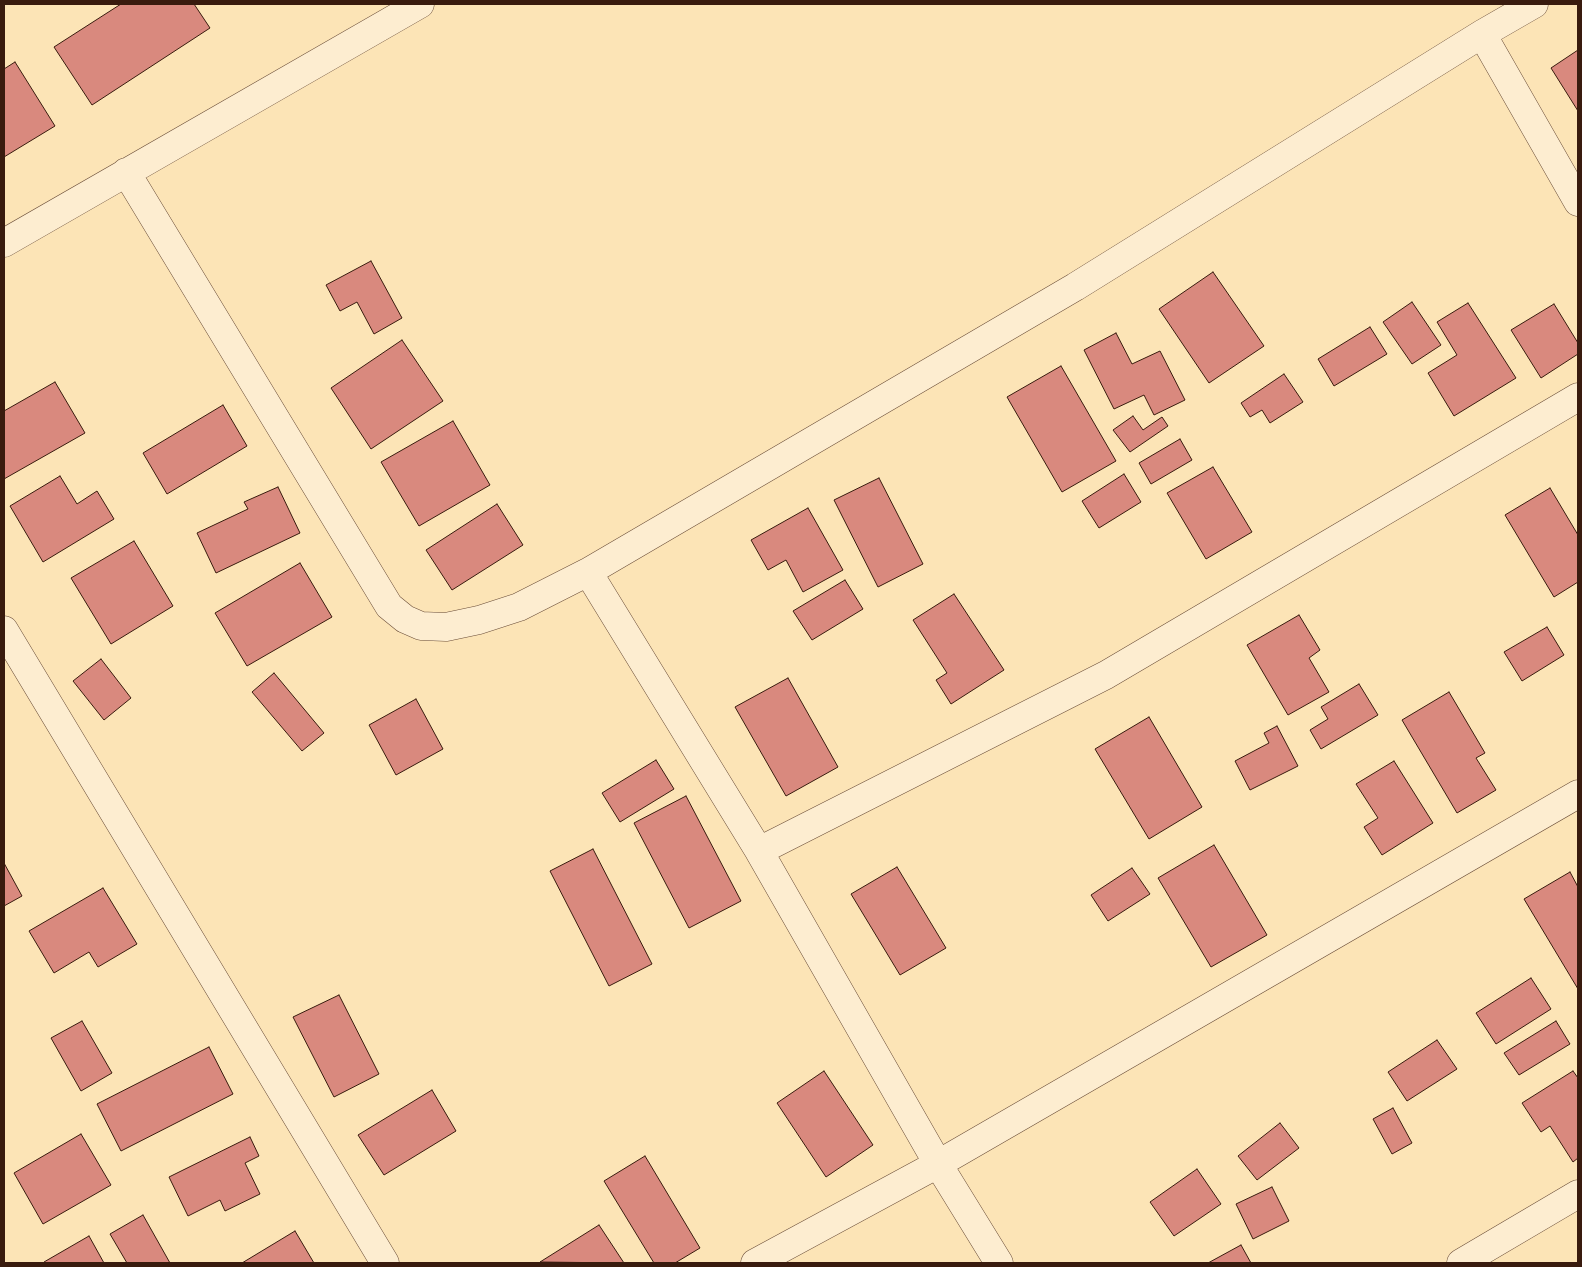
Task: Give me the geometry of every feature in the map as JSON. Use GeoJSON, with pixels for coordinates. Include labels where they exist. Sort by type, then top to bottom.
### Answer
{"type":"FeatureCollection","features":[{"type":"Feature","properties":{"kind":"street"},"geometry":{"type":"LineString","coordinates":[[4,243],[420,4]]}},
{"type":"Feature","properties":{"kind":"street"},"geometry":{"type":"LineString","coordinates":[[126,172],[389,606],[404,619],[421,626],[446,627],[479,620],[519,607],[588,572],[1075,287],[1482,34],[1534,4]]}},
{"type":"Feature","properties":{"kind":"street"},"geometry":{"type":"LineString","coordinates":[[1482,34],[1578,202]]}},
{"type":"Feature","properties":{"kind":"street"},"geometry":{"type":"LineString","coordinates":[[759,851],[1106,675],[1578,398]]}},
{"type":"Feature","properties":{"kind":"street"},"geometry":{"type":"LineString","coordinates":[[588,572],[759,851],[938,1164],[999,1263]]}},
{"type":"Feature","properties":{"kind":"street"},"geometry":{"type":"LineString","coordinates":[[4,630],[385,1263]]}},
{"type":"Feature","properties":{"kind":"street"},"geometry":{"type":"LineString","coordinates":[[756,1263],[938,1164],[1578,794]]}},
{"type":"Feature","properties":{"kind":"street"},"geometry":{"type":"LineString","coordinates":[[1461,1263],[1578,1194]]}},
{"type":"Feature","properties":{"kind":"building"},"geometry":{"type":"Polygon","coordinates":[[[121,4],[194,4],[210,28],[92,105],[54,47],[121,4]]]}},
{"type":"Feature","properties":{"kind":"building"},"geometry":{"type":"Polygon","coordinates":[[[1578,50],[1578,111],[1551,68],[1578,50]]]}},
{"type":"Feature","properties":{"kind":"building"},"geometry":{"type":"Polygon","coordinates":[[[15,62],[55,126],[4,157],[4,69],[15,62]]]}},
{"type":"Feature","properties":{"kind":"building"},"geometry":{"type":"Polygon","coordinates":[[[371,261],[402,318],[374,334],[357,302],[340,311],[326,285],[371,261]]]}},
{"type":"Feature","properties":{"kind":"building"},"geometry":{"type":"Polygon","coordinates":[[[1213,272],[1264,346],[1209,383],[1159,309],[1213,272]]]}},
{"type":"Feature","properties":{"kind":"building"},"geometry":{"type":"Polygon","coordinates":[[[1412,302],[1441,345],[1412,364],[1383,322],[1412,302]]]}},
{"type":"Feature","properties":{"kind":"building"},"geometry":{"type":"Polygon","coordinates":[[[1468,303],[1516,378],[1454,416],[1428,373],[1457,355],[1437,322],[1468,303]]]}},
{"type":"Feature","properties":{"kind":"building"},"geometry":{"type":"Polygon","coordinates":[[[1554,304],[1578,343],[1578,354],[1541,378],[1511,330],[1554,304]]]}},
{"type":"Feature","properties":{"kind":"building"},"geometry":{"type":"Polygon","coordinates":[[[1370,327],[1387,354],[1334,386],[1318,359],[1370,327]]]}},
{"type":"Feature","properties":{"kind":"building"},"geometry":{"type":"Polygon","coordinates":[[[1116,333],[1132,364],[1160,351],[1185,400],[1154,415],[1144,395],[1114,409],[1084,350],[1116,333]]]}},
{"type":"Feature","properties":{"kind":"building"},"geometry":{"type":"Polygon","coordinates":[[[402,340],[443,401],[371,449],[331,388],[402,340]]]}},
{"type":"Feature","properties":{"kind":"building"},"geometry":{"type":"Polygon","coordinates":[[[1061,366],[1116,461],[1062,492],[1007,397],[1061,366]]]}},
{"type":"Feature","properties":{"kind":"building"},"geometry":{"type":"Polygon","coordinates":[[[1284,374],[1303,402],[1270,423],[1262,410],[1250,417],[1241,403],[1284,374]]]}},
{"type":"Feature","properties":{"kind":"building"},"geometry":{"type":"Polygon","coordinates":[[[55,382],[85,433],[4,479],[4,411],[55,382]]]}},
{"type":"Feature","properties":{"kind":"building"},"geometry":{"type":"Polygon","coordinates":[[[223,405],[247,446],[167,494],[143,453],[223,405]]]}},
{"type":"Feature","properties":{"kind":"building"},"geometry":{"type":"Polygon","coordinates":[[[1133,416],[1143,430],[1162,417],[1168,426],[1130,452],[1113,430],[1133,416]]]}},
{"type":"Feature","properties":{"kind":"building"},"geometry":{"type":"Polygon","coordinates":[[[453,421],[490,485],[419,526],[381,462],[453,421]]]}},
{"type":"Feature","properties":{"kind":"building"},"geometry":{"type":"Polygon","coordinates":[[[1180,439],[1192,460],[1151,484],[1139,463],[1180,439]]]}},
{"type":"Feature","properties":{"kind":"building"},"geometry":{"type":"Polygon","coordinates":[[[1213,467],[1252,532],[1206,559],[1167,493],[1213,467]]]}},
{"type":"Feature","properties":{"kind":"building"},"geometry":{"type":"Polygon","coordinates":[[[1124,474],[1141,502],[1099,528],[1082,501],[1124,474]]]}},
{"type":"Feature","properties":{"kind":"building"},"geometry":{"type":"Polygon","coordinates":[[[60,476],[77,504],[97,491],[114,519],[43,562],[10,506],[60,476]]]}},
{"type":"Feature","properties":{"kind":"building"},"geometry":{"type":"Polygon","coordinates":[[[879,478],[923,564],[878,587],[834,500],[879,478]]]}},
{"type":"Feature","properties":{"kind":"building"},"geometry":{"type":"Polygon","coordinates":[[[278,487],[300,533],[216,573],[197,533],[248,509],[244,502],[278,487]]]}},
{"type":"Feature","properties":{"kind":"building"},"geometry":{"type":"Polygon","coordinates":[[[1550,488],[1578,535],[1578,582],[1554,597],[1505,515],[1550,488]]]}},
{"type":"Feature","properties":{"kind":"building"},"geometry":{"type":"Polygon","coordinates":[[[497,504],[523,545],[452,590],[426,550],[497,504]]]}},
{"type":"Feature","properties":{"kind":"building"},"geometry":{"type":"Polygon","coordinates":[[[808,508],[843,570],[803,592],[786,560],[768,570],[751,540],[808,508]]]}},
{"type":"Feature","properties":{"kind":"building"},"geometry":{"type":"Polygon","coordinates":[[[134,541],[173,606],[111,644],[71,578],[134,541]]]}},
{"type":"Feature","properties":{"kind":"building"},"geometry":{"type":"Polygon","coordinates":[[[300,563],[332,617],[247,666],[215,613],[300,563]]]}},
{"type":"Feature","properties":{"kind":"building"},"geometry":{"type":"Polygon","coordinates":[[[845,580],[863,609],[812,640],[793,611],[845,580]]]}},
{"type":"Feature","properties":{"kind":"building"},"geometry":{"type":"Polygon","coordinates":[[[954,594],[1004,670],[951,704],[936,680],[947,673],[913,620],[954,594]]]}},
{"type":"Feature","properties":{"kind":"building"},"geometry":{"type":"Polygon","coordinates":[[[1299,615],[1320,650],[1309,658],[1329,692],[1288,715],[1247,645],[1299,615]]]}},
{"type":"Feature","properties":{"kind":"building"},"geometry":{"type":"Polygon","coordinates":[[[1547,627],[1564,655],[1522,681],[1504,652],[1547,627]]]}},
{"type":"Feature","properties":{"kind":"building"},"geometry":{"type":"Polygon","coordinates":[[[101,659],[131,698],[104,720],[73,681],[101,659]]]}},
{"type":"Feature","properties":{"kind":"building"},"geometry":{"type":"Polygon","coordinates":[[[274,673],[324,733],[302,751],[252,692],[274,673]]]}},
{"type":"Feature","properties":{"kind":"building"},"geometry":{"type":"Polygon","coordinates":[[[788,678],[838,767],[786,796],[735,707],[788,678]]]}},
{"type":"Feature","properties":{"kind":"building"},"geometry":{"type":"Polygon","coordinates":[[[1359,684],[1378,715],[1321,749],[1310,730],[1328,719],[1321,707],[1359,684]]]}},
{"type":"Feature","properties":{"kind":"building"},"geometry":{"type":"Polygon","coordinates":[[[1449,692],[1485,753],[1476,758],[1496,790],[1457,813],[1402,720],[1449,692]]]}},
{"type":"Feature","properties":{"kind":"building"},"geometry":{"type":"Polygon","coordinates":[[[416,699],[443,749],[396,775],[369,725],[416,699]]]}},
{"type":"Feature","properties":{"kind":"building"},"geometry":{"type":"Polygon","coordinates":[[[1149,717],[1202,807],[1149,839],[1095,749],[1149,717]]]}},
{"type":"Feature","properties":{"kind":"building"},"geometry":{"type":"Polygon","coordinates":[[[1277,726],[1298,766],[1250,790],[1235,761],[1269,743],[1264,733],[1277,726]]]}},
{"type":"Feature","properties":{"kind":"building"},"geometry":{"type":"Polygon","coordinates":[[[656,760],[674,789],[620,822],[602,793],[656,760]]]}},
{"type":"Feature","properties":{"kind":"building"},"geometry":{"type":"Polygon","coordinates":[[[1394,761],[1433,823],[1382,855],[1364,827],[1378,818],[1356,784],[1394,761]]]}},
{"type":"Feature","properties":{"kind":"building"},"geometry":{"type":"Polygon","coordinates":[[[686,796],[741,901],[689,928],[634,823],[686,796]]]}},
{"type":"Feature","properties":{"kind":"building"},"geometry":{"type":"Polygon","coordinates":[[[1214,845],[1267,935],[1211,967],[1158,878],[1214,845]]]}},
{"type":"Feature","properties":{"kind":"building"},"geometry":{"type":"Polygon","coordinates":[[[593,849],[652,964],[609,986],[550,871],[593,849]]]}},
{"type":"Feature","properties":{"kind":"building"},"geometry":{"type":"Polygon","coordinates":[[[4,863],[22,896],[4,906],[4,863]]]}},
{"type":"Feature","properties":{"kind":"building"},"geometry":{"type":"Polygon","coordinates":[[[897,867],[946,948],[900,975],[851,894],[897,867]]]}},
{"type":"Feature","properties":{"kind":"building"},"geometry":{"type":"Polygon","coordinates":[[[1132,868],[1150,894],[1108,921],[1091,895],[1132,868]]]}},
{"type":"Feature","properties":{"kind":"building"},"geometry":{"type":"Polygon","coordinates":[[[1570,872],[1578,887],[1578,989],[1524,899],[1570,872]]]}},
{"type":"Feature","properties":{"kind":"building"},"geometry":{"type":"Polygon","coordinates":[[[103,888],[137,944],[98,967],[89,952],[54,973],[29,931],[103,888]]]}},
{"type":"Feature","properties":{"kind":"building"},"geometry":{"type":"Polygon","coordinates":[[[1531,978],[1551,1009],[1496,1044],[1476,1013],[1531,978]]]}},
{"type":"Feature","properties":{"kind":"building"},"geometry":{"type":"Polygon","coordinates":[[[339,995],[379,1074],[334,1097],[293,1017],[339,995]]]}},
{"type":"Feature","properties":{"kind":"building"},"geometry":{"type":"Polygon","coordinates":[[[82,1021],[112,1073],[81,1091],[51,1038],[82,1021]]]}},
{"type":"Feature","properties":{"kind":"building"},"geometry":{"type":"Polygon","coordinates":[[[1556,1021],[1570,1044],[1519,1075],[1504,1053],[1556,1021]]]}},
{"type":"Feature","properties":{"kind":"building"},"geometry":{"type":"Polygon","coordinates":[[[1437,1040],[1457,1069],[1407,1101],[1388,1072],[1437,1040]]]}},
{"type":"Feature","properties":{"kind":"building"},"geometry":{"type":"Polygon","coordinates":[[[209,1047],[233,1094],[121,1151],[97,1104],[209,1047]]]}},
{"type":"Feature","properties":{"kind":"building"},"geometry":{"type":"Polygon","coordinates":[[[824,1071],[873,1145],[826,1177],[777,1103],[824,1071]]]}},
{"type":"Feature","properties":{"kind":"building"},"geometry":{"type":"Polygon","coordinates":[[[1573,1071],[1578,1078],[1578,1158],[1573,1162],[1550,1126],[1541,1132],[1522,1103],[1573,1071]]]}},
{"type":"Feature","properties":{"kind":"building"},"geometry":{"type":"Polygon","coordinates":[[[432,1090],[456,1131],[384,1175],[358,1135],[432,1090]]]}},
{"type":"Feature","properties":{"kind":"building"},"geometry":{"type":"Polygon","coordinates":[[[1393,1108],[1412,1143],[1392,1154],[1373,1119],[1393,1108]]]}},
{"type":"Feature","properties":{"kind":"building"},"geometry":{"type":"Polygon","coordinates":[[[1280,1123],[1299,1148],[1257,1180],[1238,1156],[1280,1123]]]}},
{"type":"Feature","properties":{"kind":"building"},"geometry":{"type":"Polygon","coordinates":[[[81,1134],[111,1185],[43,1224],[14,1173],[81,1134]]]}},
{"type":"Feature","properties":{"kind":"building"},"geometry":{"type":"Polygon","coordinates":[[[250,1137],[259,1156],[245,1163],[260,1194],[225,1211],[220,1200],[188,1216],[169,1177],[250,1137]]]}},
{"type":"Feature","properties":{"kind":"building"},"geometry":{"type":"Polygon","coordinates":[[[645,1156],[700,1248],[675,1263],[654,1263],[604,1181],[645,1156]]]}},
{"type":"Feature","properties":{"kind":"building"},"geometry":{"type":"Polygon","coordinates":[[[1197,1169],[1221,1204],[1174,1236],[1150,1202],[1197,1169]]]}},
{"type":"Feature","properties":{"kind":"building"},"geometry":{"type":"Polygon","coordinates":[[[1272,1187],[1289,1221],[1253,1239],[1236,1204],[1272,1187]]]}},
{"type":"Feature","properties":{"kind":"building"},"geometry":{"type":"Polygon","coordinates":[[[143,1215],[170,1263],[127,1263],[110,1234],[143,1215]]]}},
{"type":"Feature","properties":{"kind":"building"},"geometry":{"type":"Polygon","coordinates":[[[599,1225],[624,1263],[540,1262],[599,1225]]]}},
{"type":"Feature","properties":{"kind":"building"},"geometry":{"type":"Polygon","coordinates":[[[295,1231],[314,1263],[242,1263],[295,1231]]]}},
{"type":"Feature","properties":{"kind":"building"},"geometry":{"type":"Polygon","coordinates":[[[89,1236],[104,1263],[44,1262],[89,1236]]]}},
{"type":"Feature","properties":{"kind":"building"},"geometry":{"type":"Polygon","coordinates":[[[1241,1245],[1251,1263],[1208,1263],[1241,1245]]]}}]}
